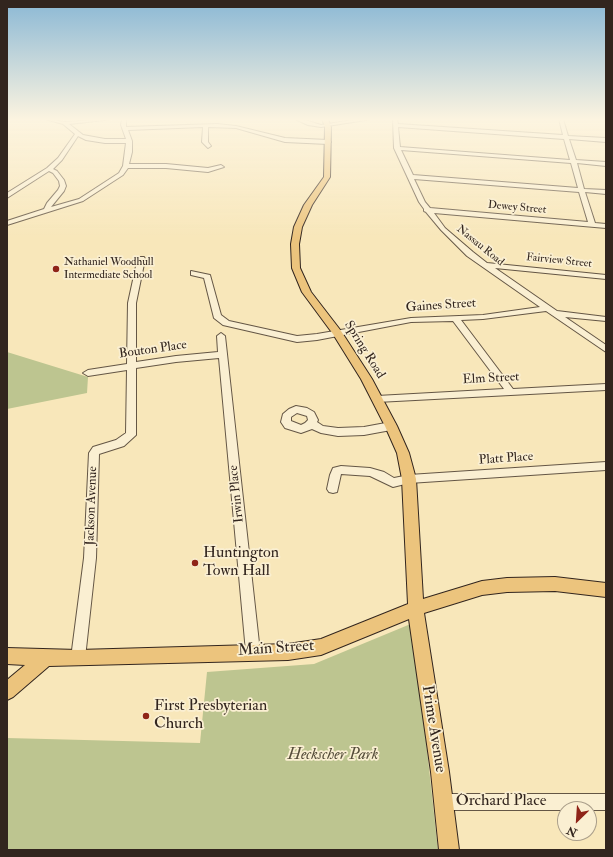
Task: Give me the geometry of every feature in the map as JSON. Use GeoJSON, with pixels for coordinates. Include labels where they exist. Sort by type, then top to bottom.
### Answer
{"type":"FeatureCollection","features":[{"type":"Feature","properties":{"kind":"main road","name":"Spring Road"},"geometry":{"type":"LineString","coordinates":[[328,159],[327,177],[315,193],[302,215],[295,244],[295,258],[300,278],[307,292],[337,333],[377,399],[403,453],[409,479],[417,608]]}},
{"type":"Feature","properties":{"kind":"main road","name":"Main Street"},"geometry":{"type":"LineString","coordinates":[[7,656],[78,658],[288,652],[320,647],[417,608],[482,588],[507,584],[555,584],[606,590]]}},
{"type":"Feature","properties":{"kind":"main road","name":"Prime Avenue"},"geometry":{"type":"LineString","coordinates":[[417,608],[417,624],[449,850]]}},
{"type":"Feature","properties":{"kind":"main road"},"geometry":{"type":"LineString","coordinates":[[7,692],[46,658]]}},
{"type":"Feature","properties":{"kind":"street"},"geometry":{"type":"LineString","coordinates":[[7,196],[49,169],[60,159]]}},
{"type":"Feature","properties":{"kind":"street"},"geometry":{"type":"LineString","coordinates":[[7,223],[81,200],[121,174],[126,166],[128,159]]}},
{"type":"Feature","properties":{"kind":"street","name":"Nassau Road"},"geometry":{"type":"LineString","coordinates":[[402,159],[426,210],[457,243],[550,311],[606,349]]}},
{"type":"Feature","properties":{"kind":"street"},"geometry":{"type":"LineString","coordinates":[[536,159],[606,164]]}},
{"type":"Feature","properties":{"kind":"street"},"geometry":{"type":"LineString","coordinates":[[573,159],[592,224]]}},
{"type":"Feature","properties":{"kind":"street"},"geometry":{"type":"LineString","coordinates":[[126,166],[166,166],[208,170],[221,167]]}},
{"type":"Feature","properties":{"kind":"street"},"geometry":{"type":"LineString","coordinates":[[47,210],[50,203],[61,191],[63,186],[62,181],[55,172],[49,169]]}},
{"type":"Feature","properties":{"kind":"street"},"geometry":{"type":"LineString","coordinates":[[410,176],[606,192]]}},
{"type":"Feature","properties":{"kind":"street"},"geometry":{"type":"LineString","coordinates":[[8,188],[17,190]]}},
{"type":"Feature","properties":{"kind":"street","name":"Dewey Street"},"geometry":{"type":"LineString","coordinates":[[426,210],[606,226]]}},
{"type":"Feature","properties":{"kind":"street","name":"Jackson Avenue"},"geometry":{"type":"LineString","coordinates":[[78,658],[90,558],[94,453],[97,450],[120,443],[131,435],[132,303],[141,259]]}},
{"type":"Feature","properties":{"kind":"street","name":"Fairview Street"},"geometry":{"type":"LineString","coordinates":[[486,265],[606,277]]}},
{"type":"Feature","properties":{"kind":"street","name":"Gaines Street"},"geometry":{"type":"LineString","coordinates":[[194,273],[206,276],[217,316],[226,323],[297,339],[305,339],[411,320],[550,311]]}},
{"type":"Feature","properties":{"kind":"street"},"geometry":{"type":"LineString","coordinates":[[550,311],[606,319]]}},
{"type":"Feature","properties":{"kind":"street"},"geometry":{"type":"LineString","coordinates":[[456,318],[510,391]]}},
{"type":"Feature","properties":{"kind":"street","name":"Irwin Place"},"geometry":{"type":"LineString","coordinates":[[221,336],[253,652]]}},
{"type":"Feature","properties":{"kind":"street","name":"Bouton Place"},"geometry":{"type":"LineString","coordinates":[[88,373],[222,355]]}},
{"type":"Feature","properties":{"kind":"street","name":"Elm Street"},"geometry":{"type":"LineString","coordinates":[[377,399],[606,387]]}},
{"type":"Feature","properties":{"kind":"street"},"geometry":{"type":"LineString","coordinates":[[311,424],[321,429],[338,432],[364,431],[391,426]]}},
{"type":"Feature","properties":{"kind":"street","name":"Platt Place"},"geometry":{"type":"LineString","coordinates":[[333,489],[335,475],[337,471],[341,470],[380,474],[393,483],[409,479],[606,466]]}},
{"type":"Feature","properties":{"kind":"street","name":"Orchard Place"},"geometry":{"type":"LineString","coordinates":[[443,802],[606,802]]}},
{"type":"Feature","properties":{"kind":"green space"},"geometry":{"type":"Polygon","coordinates":[[[7,352],[88,377],[87,393],[7,409],[7,352]]]}},
{"type":"Feature","properties":{"kind":"green space","name":"Heckscher Park"},"geometry":{"type":"Polygon","coordinates":[[[413,623],[438,850],[7,850],[7,738],[200,743],[207,672],[314,664],[413,623]]]}},
{"type":"Feature","properties":{"kind":"place","name":"Nathaniel Woodhull Intermediate School"},"geometry":{"type":"Point","coordinates":[56,269]}},
{"type":"Feature","properties":{"kind":"place","name":"Huntington Town Hall"},"geometry":{"type":"Point","coordinates":[195,563]}},
{"type":"Feature","properties":{"kind":"place","name":"First Presbyterian Church"},"geometry":{"type":"Point","coordinates":[146,716]}}]}
